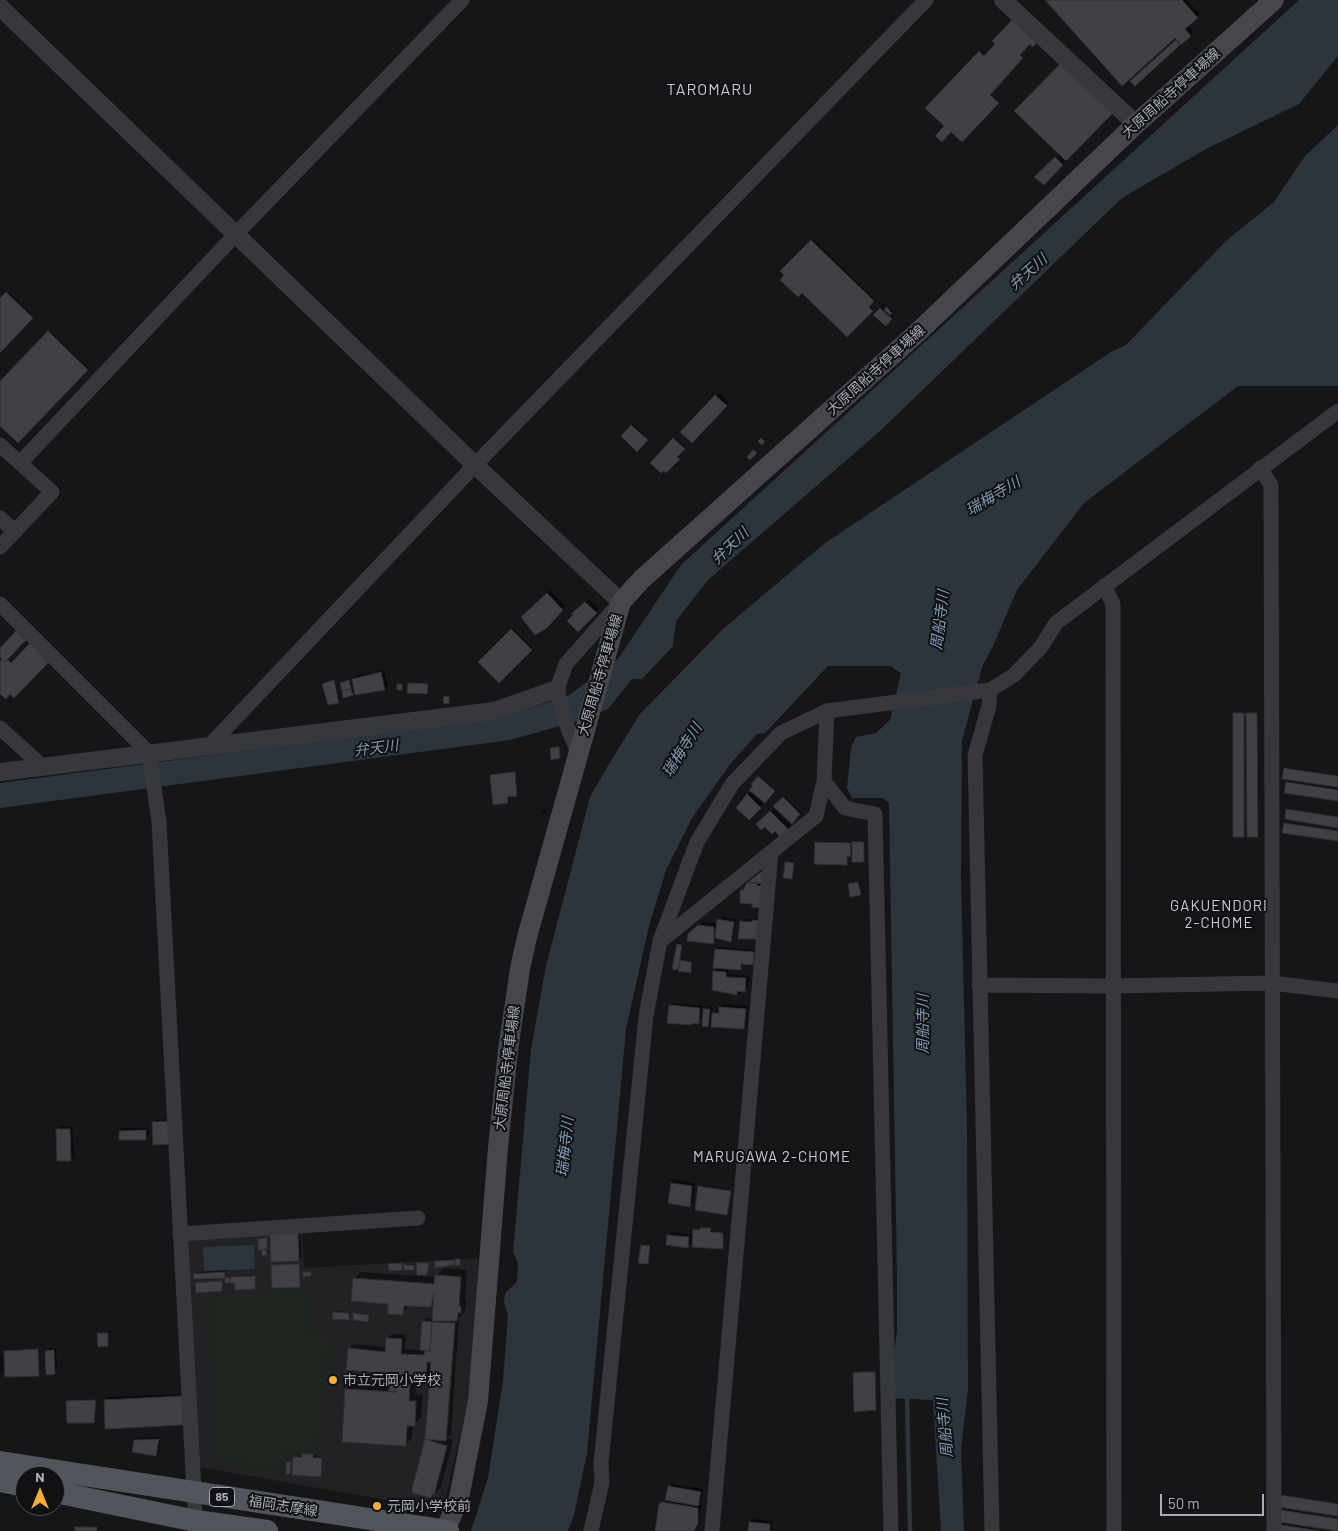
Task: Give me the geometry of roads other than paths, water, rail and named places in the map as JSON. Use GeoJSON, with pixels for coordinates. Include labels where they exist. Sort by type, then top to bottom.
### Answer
{"type":"FeatureCollection","features":[{"type":"Feature","properties":{"kind":"main road","name":"大原周船寺停車場線"},"geometry":{"type":"LineString","coordinates":[[446,1531],[459,1498],[478,1401],[498,1148],[508,1050],[520,969],[527,936],[621,602],[649,572],[918,333],[1136,124],[1274,0]]}},
{"type":"Feature","properties":{"kind":"main road","name":"福岡志摩線"},"geometry":{"type":"LineString","coordinates":[[0,1462],[446,1531]]}},
{"type":"Feature","properties":{"kind":"main road"},"geometry":{"type":"LineString","coordinates":[[0,1481],[15,1484]]}},
{"type":"Feature","properties":{"kind":"main road","name":"福岡志摩線"},"geometry":{"type":"LineString","coordinates":[[65,1494],[196,1526],[267,1531]]}},
{"type":"Feature","properties":{"kind":"street"},"geometry":{"type":"LineString","coordinates":[[20,463],[236,234],[462,0]]}},
{"type":"Feature","properties":{"kind":"street"},"geometry":{"type":"LineString","coordinates":[[209,746],[475,465],[926,0]]}},
{"type":"Feature","properties":{"kind":"street"},"geometry":{"type":"LineString","coordinates":[[1003,0],[1136,124]]}},
{"type":"Feature","properties":{"kind":"street"},"geometry":{"type":"LineString","coordinates":[[0,7],[475,465],[621,602],[566,664],[557,689],[568,729],[578,752]]}},
{"type":"Feature","properties":{"kind":"street"},"geometry":{"type":"LineString","coordinates":[[591,1531],[602,1482],[601,1463],[646,1016],[660,941],[696,842],[732,784],[781,733],[827,710],[990,690],[1014,675],[1042,647],[1056,623],[1338,411]]}},
{"type":"Feature","properties":{"kind":"street"},"geometry":{"type":"LineString","coordinates":[[0,445],[52,492],[0,547]]}},
{"type":"Feature","properties":{"kind":"street"},"geometry":{"type":"LineString","coordinates":[[1260,468],[1271,485],[1274,1531]]}},
{"type":"Feature","properties":{"kind":"street"},"geometry":{"type":"LineString","coordinates":[[0,518],[15,532]]}},
{"type":"Feature","properties":{"kind":"street"},"geometry":{"type":"LineString","coordinates":[[1104,586],[1113,604],[1111,986],[1114,1531]]}},
{"type":"Feature","properties":{"kind":"street"},"geometry":{"type":"LineString","coordinates":[[0,604],[149,753],[159,822],[196,1526]]}},
{"type":"Feature","properties":{"kind":"street"},"geometry":{"type":"LineString","coordinates":[[0,772],[494,711],[557,689]]}},
{"type":"Feature","properties":{"kind":"street"},"geometry":{"type":"LineString","coordinates":[[990,690],[989,706],[975,755],[992,1531]]}},
{"type":"Feature","properties":{"kind":"street"},"geometry":{"type":"LineString","coordinates":[[660,941],[816,816],[824,782],[827,710]]}},
{"type":"Feature","properties":{"kind":"street"},"geometry":{"type":"LineString","coordinates":[[0,728],[42,766]]}},
{"type":"Feature","properties":{"kind":"street"},"geometry":{"type":"LineString","coordinates":[[824,782],[845,808],[875,814],[891,1531]]}},
{"type":"Feature","properties":{"kind":"street"},"geometry":{"type":"LineString","coordinates":[[712,1531],[771,852]]}},
{"type":"Feature","properties":{"kind":"street"},"geometry":{"type":"LineString","coordinates":[[979,985],[1111,986],[1272,983],[1338,991]]}},
{"type":"Feature","properties":{"kind":"street"},"geometry":{"type":"LineString","coordinates":[[180,1234],[418,1218]]}},
{"type":"Feature","properties":{"kind":"water","name":"弁天川"},"geometry":{"type":"Polygon","coordinates":[[[1299,0],[1338,0],[1338,56],[1299,104],[1206,149],[1122,198],[880,431],[708,580],[676,621],[673,646],[642,679],[632,679],[608,709],[574,722],[510,740],[0,808],[0,783],[502,717],[568,696],[618,659],[681,565],[1299,0]]]}},
{"type":"Feature","properties":{"kind":"water"},"geometry":{"type":"Polygon","coordinates":[[[1338,125],[1338,386],[1238,386],[1084,503],[1017,590],[982,667],[962,741],[961,877],[967,1129],[968,1389],[961,1450],[964,1531],[941,1531],[933,1400],[890,1398],[891,1373],[897,1331],[897,1279],[889,803],[882,798],[852,798],[847,788],[851,748],[856,737],[876,733],[890,720],[901,673],[890,666],[828,666],[765,733],[757,734],[731,763],[692,818],[666,870],[649,926],[626,1029],[587,1453],[574,1515],[568,1531],[471,1531],[488,1478],[503,1381],[508,1315],[504,1303],[505,1293],[517,1282],[518,1263],[513,1252],[531,1049],[546,966],[590,797],[609,764],[640,714],[723,629],[825,543],[1111,352],[1126,345],[1227,240],[1274,202],[1305,156],[1338,125]]]}},
{"type":"Feature","properties":{"kind":"water"},"geometry":{"type":"Polygon","coordinates":[[[254,1245],[255,1269],[204,1271],[203,1247],[254,1245]]]}},
{"type":"Feature","properties":{"kind":"waterway"},"geometry":{"type":"LineString","coordinates":[[907,1395],[910,1531]]}},
{"type":"Feature","properties":{"kind":"place","name":"市立元岡小学校"},"geometry":{"type":"Point","coordinates":[333,1380]}},
{"type":"Feature","properties":{"kind":"place","name":"元岡小学校前"},"geometry":{"type":"Point","coordinates":[377,1506]}},
{"type":"Feature","properties":{"kind":"district","name":"TAROMARU"},"geometry":{"type":"Point","coordinates":[710,90]}},
{"type":"Feature","properties":{"kind":"district","name":"GAKUENDORI 2-CHOME"},"geometry":{"type":"Point","coordinates":[1219,914]}},
{"type":"Feature","properties":{"kind":"district","name":"MARUGAWA 2-CHOME"},"geometry":{"type":"Point","coordinates":[772,1157]}},
{"type":"Feature","properties":{"kind":"water label","name":"瑞梅寺川"},"geometry":{"type":"Point","coordinates":[993,496]}},
{"type":"Feature","properties":{"kind":"water label","name":"周船寺川"},"geometry":{"type":"Point","coordinates":[940,620]}},
{"type":"Feature","properties":{"kind":"water label","name":"瑞梅寺川"},"geometry":{"type":"Point","coordinates":[682,750]}},
{"type":"Feature","properties":{"kind":"water label","name":"周船寺川"},"geometry":{"type":"Point","coordinates":[923,1024]}},
{"type":"Feature","properties":{"kind":"water label","name":"瑞梅寺川"},"geometry":{"type":"Point","coordinates":[565,1147]}},
{"type":"Feature","properties":{"kind":"water label","name":"周船寺川"},"geometry":{"type":"Point","coordinates":[945,1428]}}]}
